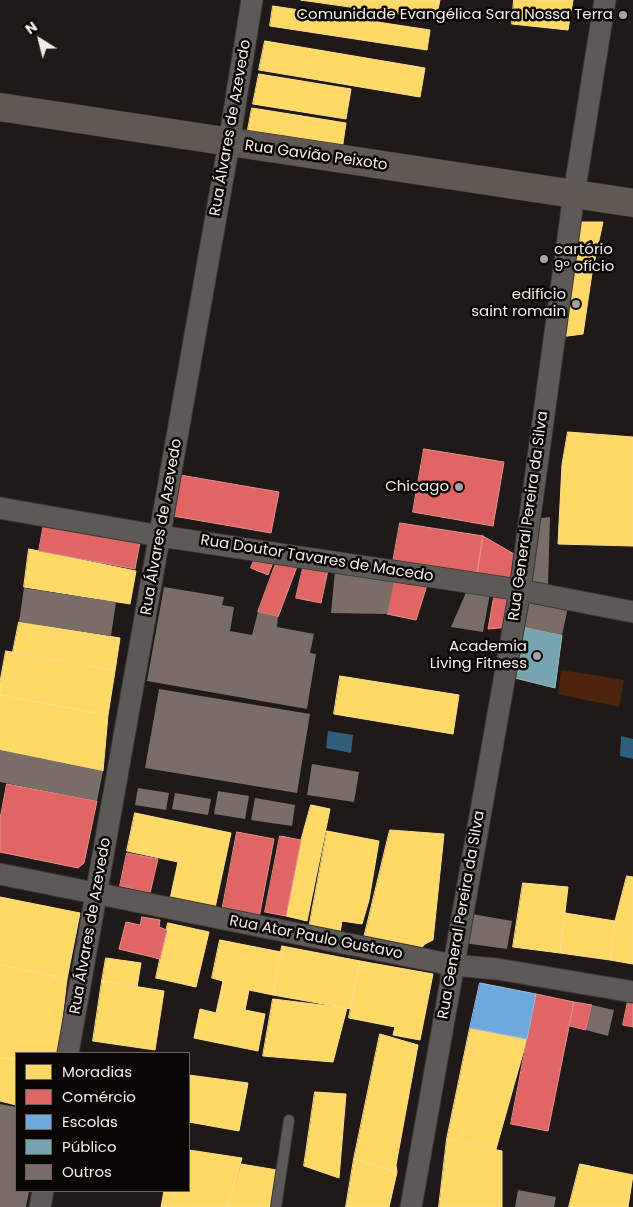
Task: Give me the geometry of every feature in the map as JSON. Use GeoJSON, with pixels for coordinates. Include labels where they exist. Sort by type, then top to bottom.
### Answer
{"type":"FeatureCollection","features":[{"type":"Feature","properties":{"kind":"main road","name":"Rua Gavião Peixoto"},"geometry":{"type":"LineString","coordinates":[[0,108],[633,203]]}},
{"type":"Feature","properties":{"kind":"street","name":"Rua Álvares de Azevedo"},"geometry":{"type":"LineString","coordinates":[[68,1052],[98,894],[229,143],[252,0]]}},
{"type":"Feature","properties":{"kind":"street","name":"Rua General Pereira da Silva"},"geometry":{"type":"LineString","coordinates":[[411,1207],[520,590],[574,194],[605,0]]}},
{"type":"Feature","properties":{"kind":"street","name":"Rua Doutor Tavares de Macedo"},"geometry":{"type":"LineString","coordinates":[[0,508],[160,536],[520,590],[633,612]]}},
{"type":"Feature","properties":{"kind":"street","name":"Rua Ator Paulo Gustavo"},"geometry":{"type":"LineString","coordinates":[[0,874],[453,965],[497,969],[633,992]]}},
{"type":"Feature","properties":{"kind":"street"},"geometry":{"type":"LineString","coordinates":[[40,1207],[43,1192]]}},
{"type":"Feature","properties":{"kind":"lane"},"geometry":{"type":"LineString","coordinates":[[276,1207],[289,1120]]}},
{"type":"Feature","properties":{"kind":"shaded area"},"geometry":{"type":"Polygon","coordinates":[[[561,670],[624,680],[619,707],[558,694],[561,670]]]}},
{"type":"Feature","properties":{"kind":"water"},"geometry":{"type":"Polygon","coordinates":[[[328,731],[353,735],[351,753],[326,748],[328,731]]]}},
{"type":"Feature","properties":{"kind":"water"},"geometry":{"type":"Polygon","coordinates":[[[621,736],[633,739],[633,759],[620,756],[621,736]]]}},
{"type":"Feature","properties":{"kind":"building: Moradias"},"geometry":{"type":"Polygon","coordinates":[[[301,0],[440,0],[436,19],[301,0]]]}},
{"type":"Feature","properties":{"kind":"building: Moradias"},"geometry":{"type":"Polygon","coordinates":[[[514,0],[573,0],[568,30],[512,24],[514,0]]]}},
{"type":"Feature","properties":{"kind":"building: Moradias"},"geometry":{"type":"Polygon","coordinates":[[[273,6],[430,30],[427,50],[270,26],[273,6]]]}},
{"type":"Feature","properties":{"kind":"building: Moradias"},"geometry":{"type":"Polygon","coordinates":[[[265,41],[425,68],[420,97],[259,70],[265,41]]]}},
{"type":"Feature","properties":{"kind":"building: Moradias"},"geometry":{"type":"Polygon","coordinates":[[[259,74],[351,89],[346,119],[253,104],[259,74]]]}},
{"type":"Feature","properties":{"kind":"building: Moradias"},"geometry":{"type":"Polygon","coordinates":[[[252,108],[346,123],[342,150],[247,135],[252,108]]]}},
{"type":"Feature","properties":{"kind":"building: Moradias"},"geometry":{"type":"Polygon","coordinates":[[[581,222],[603,222],[592,273],[572,274],[581,222]]]}},
{"type":"Feature","properties":{"kind":"building: Moradias","name":"edifício saint romain"},"geometry":{"type":"Polygon","coordinates":[[[592,273],[583,334],[560,337],[569,274],[592,273]]]}},
{"type":"Feature","properties":{"kind":"building: Moradias"},"geometry":{"type":"Polygon","coordinates":[[[568,432],[633,437],[633,546],[558,544],[562,465],[568,432]]]}},
{"type":"Feature","properties":{"kind":"building: Moradias"},"geometry":{"type":"Polygon","coordinates":[[[29,549],[136,571],[130,604],[24,587],[29,549]]]}},
{"type":"Feature","properties":{"kind":"building: Moradias"},"geometry":{"type":"Polygon","coordinates":[[[19,622],[120,638],[115,671],[13,652],[19,622]]]}},
{"type":"Feature","properties":{"kind":"building: Moradias"},"geometry":{"type":"Polygon","coordinates":[[[6,651],[115,671],[108,715],[0,695],[0,682],[6,651]]]}},
{"type":"Feature","properties":{"kind":"building: Moradias"},"geometry":{"type":"Polygon","coordinates":[[[340,676],[459,695],[453,734],[334,714],[340,676]]]}},
{"type":"Feature","properties":{"kind":"building: Moradias"},"geometry":{"type":"Polygon","coordinates":[[[0,695],[108,715],[103,771],[0,750],[0,695]]]}},
{"type":"Feature","properties":{"kind":"building: Moradias"},"geometry":{"type":"Polygon","coordinates":[[[311,805],[330,809],[307,921],[286,916],[301,840],[311,805]]]}},
{"type":"Feature","properties":{"kind":"building: Moradias"},"geometry":{"type":"Polygon","coordinates":[[[135,813],[231,833],[215,908],[170,899],[178,862],[127,851],[135,813]]]}},
{"type":"Feature","properties":{"kind":"building: Moradias"},"geometry":{"type":"Polygon","coordinates":[[[390,830],[444,834],[433,940],[425,944],[418,952],[363,942],[390,830]]]}},
{"type":"Feature","properties":{"kind":"building: Moradias"},"geometry":{"type":"Polygon","coordinates":[[[327,831],[379,841],[369,900],[362,924],[342,921],[340,933],[309,928],[327,831]]]}},
{"type":"Feature","properties":{"kind":"building: Moradias"},"geometry":{"type":"Polygon","coordinates":[[[627,876],[633,877],[633,964],[610,960],[615,921],[627,876]]]}},
{"type":"Feature","properties":{"kind":"building: Moradias"},"geometry":{"type":"Polygon","coordinates":[[[523,883],[568,887],[560,953],[513,947],[523,883]]]}},
{"type":"Feature","properties":{"kind":"building: Moradias"},"geometry":{"type":"Polygon","coordinates":[[[0,897],[80,913],[67,979],[0,965],[0,897]]]}},
{"type":"Feature","properties":{"kind":"building: Moradias"},"geometry":{"type":"Polygon","coordinates":[[[565,913],[615,921],[610,960],[560,953],[565,913]]]}},
{"type":"Feature","properties":{"kind":"building: Moradias"},"geometry":{"type":"Polygon","coordinates":[[[168,923],[209,932],[196,987],[156,978],[168,923]]]}},
{"type":"Feature","properties":{"kind":"building: Moradias"},"geometry":{"type":"Polygon","coordinates":[[[220,940],[281,952],[273,995],[249,990],[245,1010],[265,1014],[258,1051],[194,1038],[200,1009],[216,1013],[223,981],[212,978],[220,940]]]}},
{"type":"Feature","properties":{"kind":"building: Moradias"},"geometry":{"type":"Polygon","coordinates":[[[282,946],[360,961],[351,1009],[273,995],[282,946]]]}},
{"type":"Feature","properties":{"kind":"building: Moradias"},"geometry":{"type":"Polygon","coordinates":[[[106,958],[141,963],[137,987],[102,981],[106,958]]]}},
{"type":"Feature","properties":{"kind":"building: Moradias"},"geometry":{"type":"Polygon","coordinates":[[[360,961],[433,974],[420,1040],[393,1035],[395,1027],[349,1018],[360,961]]]}},
{"type":"Feature","properties":{"kind":"building: Moradias"},"geometry":{"type":"Polygon","coordinates":[[[0,965],[67,979],[58,1052],[15,1052],[15,1059],[0,1058],[0,965]]]}},
{"type":"Feature","properties":{"kind":"building: Moradias"},"geometry":{"type":"Polygon","coordinates":[[[102,981],[164,991],[155,1050],[93,1041],[102,981]]]}},
{"type":"Feature","properties":{"kind":"building: Moradias"},"geometry":{"type":"Polygon","coordinates":[[[273,999],[347,1008],[333,1062],[263,1056],[273,999]]]}},
{"type":"Feature","properties":{"kind":"building: Moradias"},"geometry":{"type":"Polygon","coordinates":[[[470,1028],[527,1039],[496,1149],[447,1139],[470,1028]]]}},
{"type":"Feature","properties":{"kind":"building: Moradias"},"geometry":{"type":"Polygon","coordinates":[[[380,1034],[418,1045],[396,1165],[397,1172],[354,1159],[380,1034]]]}},
{"type":"Feature","properties":{"kind":"building: Moradias"},"geometry":{"type":"Polygon","coordinates":[[[0,1058],[15,1059],[15,1105],[0,1101],[0,1058]]]}},
{"type":"Feature","properties":{"kind":"building: Moradias"},"geometry":{"type":"Polygon","coordinates":[[[190,1075],[248,1083],[239,1131],[190,1122],[190,1075]]]}},
{"type":"Feature","properties":{"kind":"building: Moradias"},"geometry":{"type":"Polygon","coordinates":[[[315,1092],[346,1094],[339,1178],[304,1166],[315,1092]]]}},
{"type":"Feature","properties":{"kind":"building: Moradias"},"geometry":{"type":"Polygon","coordinates":[[[447,1139],[502,1151],[502,1207],[439,1207],[447,1139]]]}},
{"type":"Feature","properties":{"kind":"building: Moradias"},"geometry":{"type":"Polygon","coordinates":[[[190,1150],[242,1158],[228,1207],[161,1207],[164,1192],[190,1192],[190,1150]]]}},
{"type":"Feature","properties":{"kind":"building: Moradias"},"geometry":{"type":"Polygon","coordinates":[[[354,1159],[397,1172],[389,1207],[346,1207],[354,1159]]]}},
{"type":"Feature","properties":{"kind":"building: Moradias"},"geometry":{"type":"Polygon","coordinates":[[[241,1164],[277,1170],[272,1207],[228,1207],[241,1164]]]}},
{"type":"Feature","properties":{"kind":"building: Moradias"},"geometry":{"type":"Polygon","coordinates":[[[580,1164],[633,1175],[628,1207],[569,1207],[580,1164]]]}},
{"type":"Feature","properties":{"kind":"building: Comércio","name":"Chicago"},"geometry":{"type":"Polygon","coordinates":[[[424,449],[504,462],[493,526],[413,512],[424,449]]]}},
{"type":"Feature","properties":{"kind":"building: Comércio"},"geometry":{"type":"Polygon","coordinates":[[[180,475],[279,492],[271,533],[173,516],[180,475]]]}},
{"type":"Feature","properties":{"kind":"building: Comércio"},"geometry":{"type":"Polygon","coordinates":[[[400,523],[483,536],[477,575],[393,562],[400,523]]]}},
{"type":"Feature","properties":{"kind":"building: Comércio"},"geometry":{"type":"Polygon","coordinates":[[[44,524],[140,542],[135,569],[39,551],[44,524]]]}},
{"type":"Feature","properties":{"kind":"building: Comércio"},"geometry":{"type":"Polygon","coordinates":[[[483,536],[521,558],[513,585],[477,575],[483,536]]]}},
{"type":"Feature","properties":{"kind":"building: Comércio"},"geometry":{"type":"Polygon","coordinates":[[[257,553],[274,560],[268,575],[251,568],[257,553]]]}},
{"type":"Feature","properties":{"kind":"building: Comércio"},"geometry":{"type":"Polygon","coordinates":[[[278,558],[298,564],[278,617],[258,612],[278,558]]]}},
{"type":"Feature","properties":{"kind":"building: Comércio"},"geometry":{"type":"Polygon","coordinates":[[[304,564],[328,570],[321,603],[296,598],[304,564]]]}},
{"type":"Feature","properties":{"kind":"building: Comércio"},"geometry":{"type":"Polygon","coordinates":[[[395,577],[428,582],[416,620],[387,614],[395,577]]]}},
{"type":"Feature","properties":{"kind":"building: Comércio"},"geometry":{"type":"Polygon","coordinates":[[[516,593],[510,627],[488,629],[494,595],[516,593]]]}},
{"type":"Feature","properties":{"kind":"building: Comércio"},"geometry":{"type":"Polygon","coordinates":[[[7,784],[97,801],[84,863],[78,868],[0,852],[0,819],[7,784]]]}},
{"type":"Feature","properties":{"kind":"building: Comércio"},"geometry":{"type":"Polygon","coordinates":[[[237,832],[274,839],[259,918],[222,911],[237,832]]]}},
{"type":"Feature","properties":{"kind":"building: Comércio"},"geometry":{"type":"Polygon","coordinates":[[[280,836],[301,840],[286,916],[265,912],[280,836]]]}},
{"type":"Feature","properties":{"kind":"building: Comércio"},"geometry":{"type":"Polygon","coordinates":[[[127,853],[158,859],[150,893],[120,886],[127,853]]]}},
{"type":"Feature","properties":{"kind":"building: Comércio"},"geometry":{"type":"Polygon","coordinates":[[[142,917],[160,920],[159,927],[167,930],[160,959],[119,949],[126,922],[140,925],[142,917]]]}},
{"type":"Feature","properties":{"kind":"building: Comércio"},"geometry":{"type":"Polygon","coordinates":[[[536,994],[574,1002],[548,1131],[511,1124],[536,994]]]}},
{"type":"Feature","properties":{"kind":"building: Comércio"},"geometry":{"type":"Polygon","coordinates":[[[628,1001],[633,1002],[633,1027],[623,1025],[628,1001]]]}},
{"type":"Feature","properties":{"kind":"building: Comércio"},"geometry":{"type":"Polygon","coordinates":[[[574,1002],[592,1005],[586,1030],[570,1026],[574,1002]]]}},
{"type":"Feature","properties":{"kind":"building: Escolas"},"geometry":{"type":"Polygon","coordinates":[[[480,983],[536,994],[527,1039],[470,1028],[480,983]]]}},
{"type":"Feature","properties":{"kind":"building: Público","name":"Academia Living Fitness"},"geometry":{"type":"Polygon","coordinates":[[[519,626],[562,635],[555,688],[511,677],[519,626]]]}},
{"type":"Feature","properties":{"kind":"building: Outros"},"geometry":{"type":"Polygon","coordinates":[[[550,517],[548,585],[525,585],[534,519],[550,517]]]}},
{"type":"Feature","properties":{"kind":"building: Outros"},"geometry":{"type":"Polygon","coordinates":[[[335,571],[395,577],[387,614],[331,613],[335,571]]]}},
{"type":"Feature","properties":{"kind":"building: Outros"},"geometry":{"type":"Polygon","coordinates":[[[164,587],[224,597],[222,605],[234,607],[230,631],[252,635],[258,612],[278,617],[277,627],[314,634],[310,653],[316,654],[307,709],[147,681],[164,587]]]}},
{"type":"Feature","properties":{"kind":"building: Outros"},"geometry":{"type":"Polygon","coordinates":[[[24,588],[116,602],[111,636],[19,622],[24,588]]]}},
{"type":"Feature","properties":{"kind":"building: Outros"},"geometry":{"type":"Polygon","coordinates":[[[468,588],[490,593],[483,632],[451,627],[468,588]]]}},
{"type":"Feature","properties":{"kind":"building: Outros"},"geometry":{"type":"Polygon","coordinates":[[[525,596],[569,603],[562,635],[519,626],[525,596]]]}},
{"type":"Feature","properties":{"kind":"building: Outros"},"geometry":{"type":"Polygon","coordinates":[[[159,689],[310,714],[297,793],[145,768],[159,689]]]}},
{"type":"Feature","properties":{"kind":"building: Outros"},"geometry":{"type":"Polygon","coordinates":[[[0,750],[103,771],[97,801],[0,782],[0,750]]]}},
{"type":"Feature","properties":{"kind":"building: Outros"},"geometry":{"type":"Polygon","coordinates":[[[312,764],[359,772],[354,802],[307,795],[312,764]]]}},
{"type":"Feature","properties":{"kind":"building: Outros"},"geometry":{"type":"Polygon","coordinates":[[[138,788],[169,793],[166,810],[135,805],[138,788]]]}},
{"type":"Feature","properties":{"kind":"building: Outros"},"geometry":{"type":"Polygon","coordinates":[[[218,791],[249,796],[245,819],[214,814],[218,791]]]}},
{"type":"Feature","properties":{"kind":"building: Outros"},"geometry":{"type":"Polygon","coordinates":[[[175,793],[211,799],[208,815],[172,809],[175,793]]]}},
{"type":"Feature","properties":{"kind":"building: Outros"},"geometry":{"type":"Polygon","coordinates":[[[255,798],[295,805],[292,826],[251,820],[255,798]]]}},
{"type":"Feature","properties":{"kind":"building: Outros"},"geometry":{"type":"Polygon","coordinates":[[[472,914],[512,921],[507,949],[464,943],[472,914]]]}},
{"type":"Feature","properties":{"kind":"building: Outros"},"geometry":{"type":"Polygon","coordinates":[[[592,1005],[614,1010],[608,1036],[586,1030],[592,1005]]]}},
{"type":"Feature","properties":{"kind":"building: Outros"},"geometry":{"type":"Polygon","coordinates":[[[0,1104],[15,1107],[15,1192],[29,1192],[26,1207],[0,1207],[0,1104]]]}},
{"type":"Feature","properties":{"kind":"building: Outros"},"geometry":{"type":"Polygon","coordinates":[[[518,1190],[556,1197],[554,1207],[515,1207],[518,1190]]]}},
{"type":"Feature","properties":{"kind":"place","name":"Comunidade Evangélica Sara Nossa Terra"},"geometry":{"type":"Point","coordinates":[623,15]}},
{"type":"Feature","properties":{"kind":"place","name":"cartório 9° ofício"},"geometry":{"type":"Point","coordinates":[544,259]}},
{"type":"Feature","properties":{"kind":"place","name":"edifício saint romain"},"geometry":{"type":"Point","coordinates":[576,304]}},
{"type":"Feature","properties":{"kind":"place","name":"Chicago"},"geometry":{"type":"Point","coordinates":[459,487]}},
{"type":"Feature","properties":{"kind":"place","name":"Academia Living Fitness"},"geometry":{"type":"Point","coordinates":[537,656]}}]}
